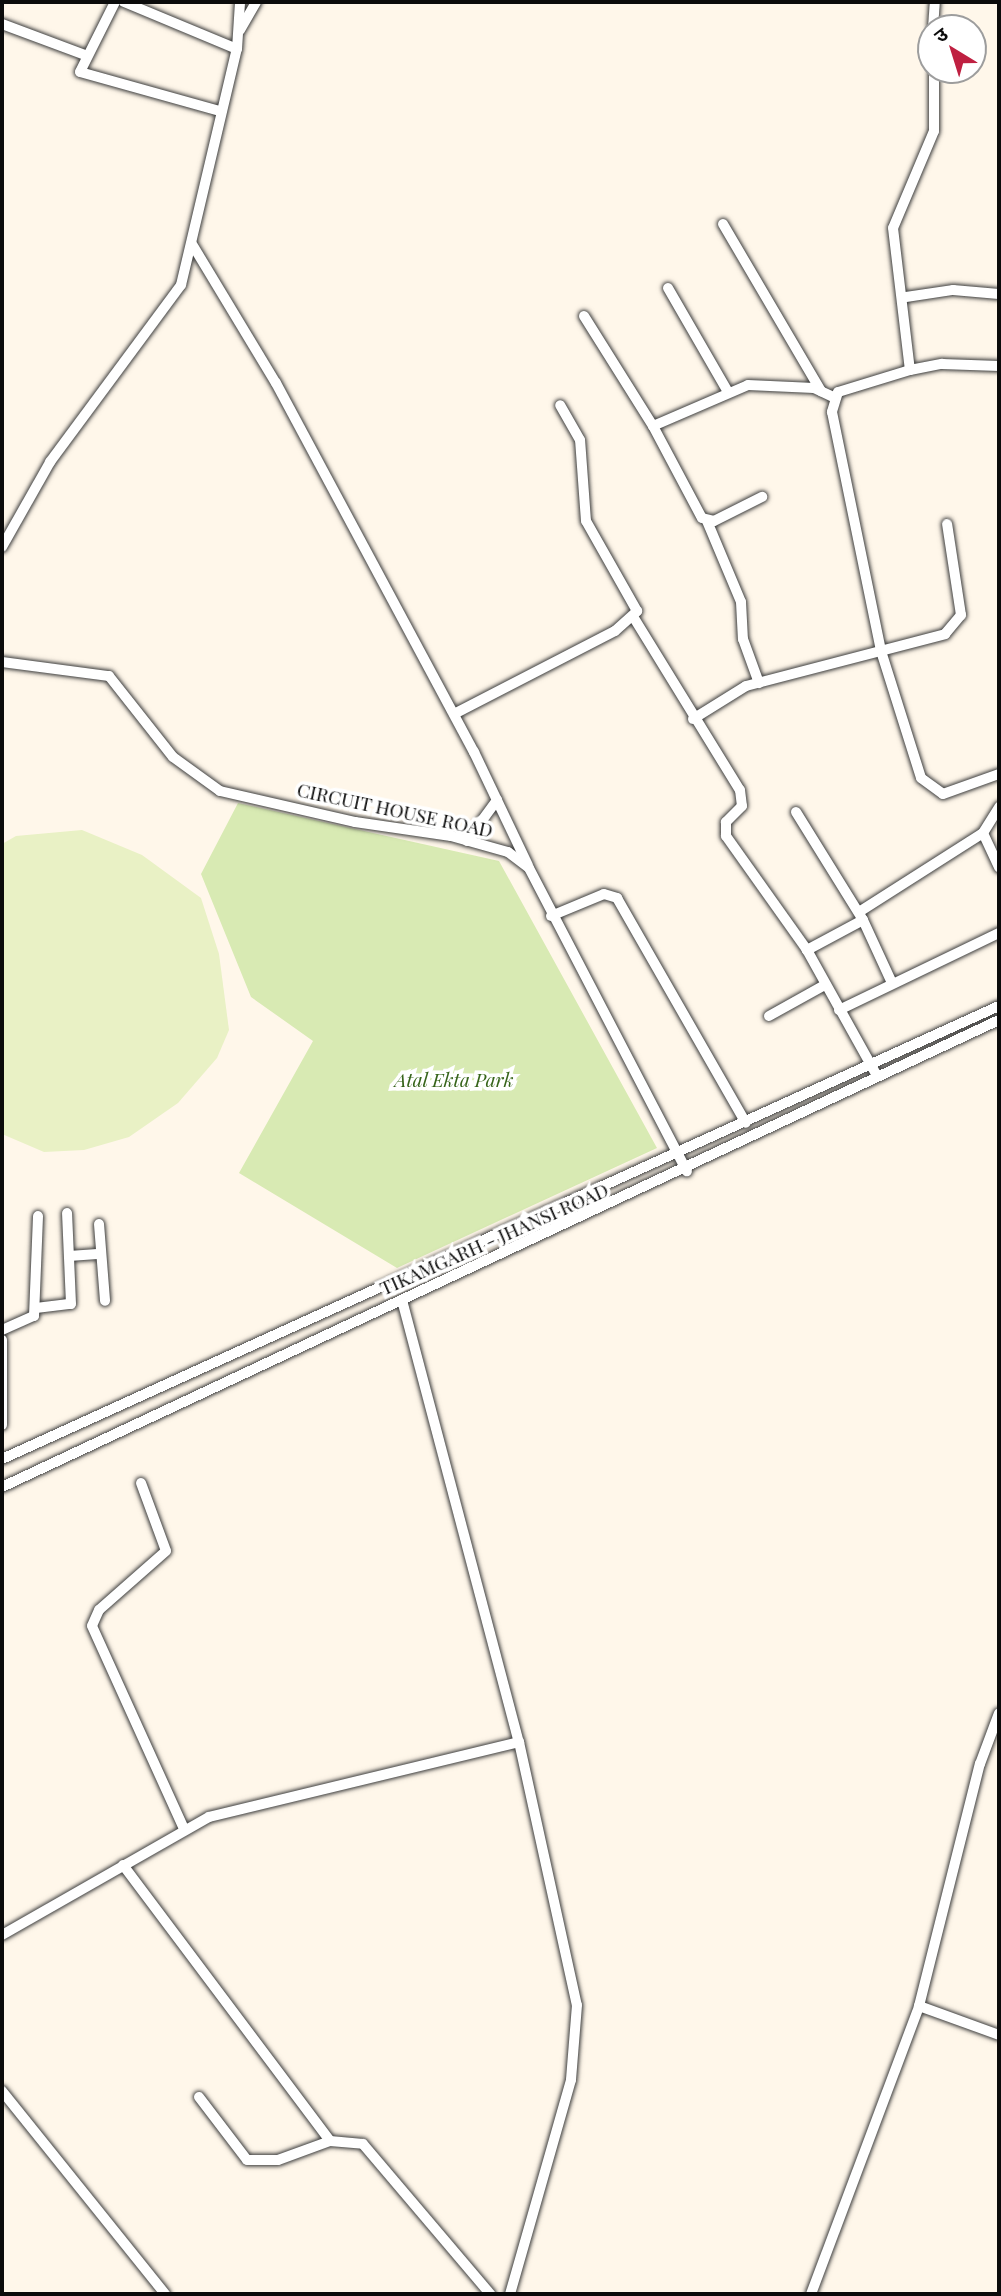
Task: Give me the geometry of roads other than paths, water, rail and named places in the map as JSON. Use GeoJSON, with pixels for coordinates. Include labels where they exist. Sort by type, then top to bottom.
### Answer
{"type":"FeatureCollection","features":[{"type":"Feature","properties":{"kind":"street"},"geometry":{"type":"LineString","coordinates":[[115,2],[85,55],[80,72],[219,111]]}},
{"type":"Feature","properties":{"kind":"street"},"geometry":{"type":"LineString","coordinates":[[124,2],[237,48]]}},
{"type":"Feature","properties":{"kind":"street"},"geometry":{"type":"LineString","coordinates":[[2,547],[50,462],[175,298],[192,244],[219,111],[237,48],[240,2]]}},
{"type":"Feature","properties":{"kind":"street"},"geometry":{"type":"LineString","coordinates":[[240,30],[257,2]]}},
{"type":"Feature","properties":{"kind":"street"},"geometry":{"type":"LineString","coordinates":[[2,24],[85,55]]}},
{"type":"Feature","properties":{"kind":"street"},"geometry":{"type":"LineString","coordinates":[[910,370],[906,297],[893,228],[934,131],[934,84]]}},
{"type":"Feature","properties":{"kind":"street"},"geometry":{"type":"LineString","coordinates":[[723,224],[821,391]]}},
{"type":"Feature","properties":{"kind":"street"},"geometry":{"type":"LineString","coordinates":[[192,244],[276,383],[454,714],[551,916],[687,1171]]}},
{"type":"Feature","properties":{"kind":"street"},"geometry":{"type":"LineString","coordinates":[[668,288],[727,390]]}},
{"type":"Feature","properties":{"kind":"street"},"geometry":{"type":"LineString","coordinates":[[906,297],[953,290],[999,295]]}},
{"type":"Feature","properties":{"kind":"street"},"geometry":{"type":"LineString","coordinates":[[584,316],[653,426],[687,496],[707,521],[741,602],[743,639],[759,683]]}},
{"type":"Feature","properties":{"kind":"street"},"geometry":{"type":"LineString","coordinates":[[653,426],[727,390],[748,386],[821,391],[833,397],[910,370],[942,364],[999,366]]}},
{"type":"Feature","properties":{"kind":"street"},"geometry":{"type":"LineString","coordinates":[[833,397],[881,651],[930,789],[943,793],[999,774]]}},
{"type":"Feature","properties":{"kind":"street"},"geometry":{"type":"LineString","coordinates":[[560,405],[580,440],[586,521],[631,594],[634,618],[743,799],[726,822],[726,836],[807,950],[880,1080]]}},
{"type":"Feature","properties":{"kind":"street"},"geometry":{"type":"LineString","coordinates":[[707,521],[762,497]]}},
{"type":"Feature","properties":{"kind":"street"},"geometry":{"type":"LineString","coordinates":[[693,719],[759,683],[924,642],[945,634],[961,615],[947,524]]}},
{"type":"Feature","properties":{"kind":"street"},"geometry":{"type":"LineString","coordinates":[[454,714],[634,618]]}},
{"type":"Feature","properties":{"kind":"street","name":"CIRCUIT HOUSE ROAD"},"geometry":{"type":"LineString","coordinates":[[2,662],[109,676],[173,757],[220,791],[467,841],[508,852],[529,867]]}},
{"type":"Feature","properties":{"kind":"street"},"geometry":{"type":"LineString","coordinates":[[467,841],[497,800]]}},
{"type":"Feature","properties":{"kind":"street"},"geometry":{"type":"LineString","coordinates":[[807,950],[983,833],[999,807]]}},
{"type":"Feature","properties":{"kind":"street"},"geometry":{"type":"LineString","coordinates":[[796,812],[861,916],[892,983]]}},
{"type":"Feature","properties":{"kind":"street"},"geometry":{"type":"LineString","coordinates":[[983,833],[999,868]]}},
{"type":"Feature","properties":{"kind":"street"},"geometry":{"type":"LineString","coordinates":[[551,916],[604,894],[617,898],[746,1123]]}},
{"type":"Feature","properties":{"kind":"street"},"geometry":{"type":"LineString","coordinates":[[839,1010],[999,933]]}},
{"type":"Feature","properties":{"kind":"street"},"geometry":{"type":"LineString","coordinates":[[769,1016],[825,985]]}},
{"type":"Feature","properties":{"kind":"street","name":"TIKAMGARH - JHANSI ROAD"},"geometry":{"type":"LineString","coordinates":[[2,1459],[872,1067],[999,1006]]}},
{"type":"Feature","properties":{"kind":"street","name":"TIKAMGARH - JHANSI ROAD"},"geometry":{"type":"LineString","coordinates":[[2,1487],[402,1300],[687,1171],[880,1080],[999,1020]]}},
{"type":"Feature","properties":{"kind":"street"},"geometry":{"type":"LineString","coordinates":[[36,1308],[69,1307],[67,1213]]}},
{"type":"Feature","properties":{"kind":"street"},"geometry":{"type":"LineString","coordinates":[[2,1330],[27,1324],[36,1308],[38,1216]]}},
{"type":"Feature","properties":{"kind":"street"},"geometry":{"type":"LineString","coordinates":[[99,1224],[105,1301]]}},
{"type":"Feature","properties":{"kind":"street"},"geometry":{"type":"LineString","coordinates":[[69,1256],[101,1254]]}},
{"type":"Feature","properties":{"kind":"street"},"geometry":{"type":"LineString","coordinates":[[402,1300],[519,1742],[579,2032],[510,2294]]}},
{"type":"Feature","properties":{"kind":"street"},"geometry":{"type":"LineString","coordinates":[[306,1323],[314,1341]]}},
{"type":"Feature","properties":{"kind":"street"},"geometry":{"type":"LineString","coordinates":[[2,1340],[2,1425]]}},
{"type":"Feature","properties":{"kind":"street"},"geometry":{"type":"LineString","coordinates":[[141,1483],[166,1551],[99,1610],[92,1626],[184,1829]]}},
{"type":"Feature","properties":{"kind":"street"},"geometry":{"type":"LineString","coordinates":[[811,2294],[919,2006],[980,1764],[999,1713]]}},
{"type":"Feature","properties":{"kind":"street"},"geometry":{"type":"LineString","coordinates":[[2,1935],[184,1829],[270,1799],[519,1742]]}},
{"type":"Feature","properties":{"kind":"street"},"geometry":{"type":"LineString","coordinates":[[123,1865],[330,2141]]}},
{"type":"Feature","properties":{"kind":"street"},"geometry":{"type":"LineString","coordinates":[[919,2006],[999,2035]]}},
{"type":"Feature","properties":{"kind":"street"},"geometry":{"type":"LineString","coordinates":[[2,2091],[165,2294]]}},
{"type":"Feature","properties":{"kind":"street"},"geometry":{"type":"LineString","coordinates":[[200,2097],[247,2160],[278,2160],[330,2141],[363,2144],[489,2294]]}},
{"type":"Feature","properties":{"kind":"park label","name":"Atal Ekta Park"},"geometry":{"type":"Point","coordinates":[454,1080]}}]}
